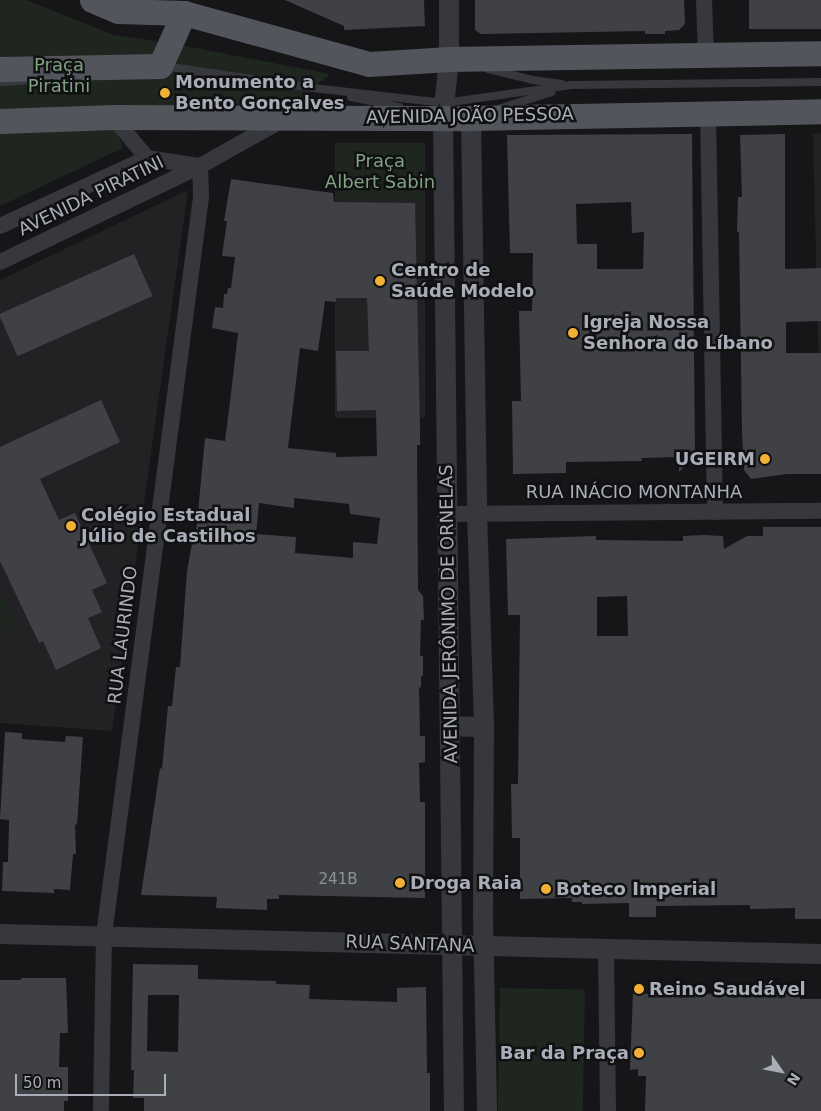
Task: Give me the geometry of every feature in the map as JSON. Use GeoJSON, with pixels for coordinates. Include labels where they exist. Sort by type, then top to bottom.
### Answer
{"type":"FeatureCollection","features":[{"type":"Feature","properties":{"kind":"main road"},"geometry":{"type":"LineString","coordinates":[[92,0],[118,11],[171,5],[369,64],[449,59],[821,53]]}},
{"type":"Feature","properties":{"kind":"main road"},"geometry":{"type":"LineString","coordinates":[[0,69],[160,66],[171,5]]}},
{"type":"Feature","properties":{"kind":"main road","name":"AVENIDA JOÃO PESSOA"},"geometry":{"type":"LineString","coordinates":[[0,121],[113,117],[285,118],[444,110],[471,118],[821,111]]}},
{"type":"Feature","properties":{"kind":"street","name":"AVENIDA JERÔNIMO DE ORNELAS"},"geometry":{"type":"LineString","coordinates":[[449,0],[449,59],[444,110],[454,1111]]}},
{"type":"Feature","properties":{"kind":"street"},"geometry":{"type":"LineString","coordinates":[[704,0],[706,55]]}},
{"type":"Feature","properties":{"kind":"street"},"geometry":{"type":"LineString","coordinates":[[708,112],[716,512]]}},
{"type":"Feature","properties":{"kind":"street","name":"AVENIDA PIRATINI"},"geometry":{"type":"LineString","coordinates":[[113,117],[147,158]]}},
{"type":"Feature","properties":{"kind":"street","name":"AVENIDA PIRATINI"},"geometry":{"type":"LineString","coordinates":[[0,262],[200,166],[285,118]]}},
{"type":"Feature","properties":{"kind":"street","name":"AVENIDA JERÔNIMO DE ORNELAS"},"geometry":{"type":"LineString","coordinates":[[471,118],[477,513],[484,727],[484,946],[487,1111]]}},
{"type":"Feature","properties":{"kind":"street","name":"AVENIDA PIRATINI"},"geometry":{"type":"LineString","coordinates":[[0,226],[147,158],[200,166]]}},
{"type":"Feature","properties":{"kind":"street","name":"RUA LAURINDO"},"geometry":{"type":"LineString","coordinates":[[101,1111],[104,935],[201,197],[200,166]]}},
{"type":"Feature","properties":{"kind":"street"},"geometry":{"type":"LineString","coordinates":[[445,308],[473,308]]}},
{"type":"Feature","properties":{"kind":"street","name":"RUA INÁCIO MONTANHA"},"geometry":{"type":"LineString","coordinates":[[447,514],[821,511]]}},
{"type":"Feature","properties":{"kind":"street"},"geometry":{"type":"LineString","coordinates":[[450,726],[484,727]]}},
{"type":"Feature","properties":{"kind":"street","name":"RUA SANTANA"},"geometry":{"type":"LineString","coordinates":[[0,934],[104,935],[452,946],[821,954]]}},
{"type":"Feature","properties":{"kind":"street"},"geometry":{"type":"LineString","coordinates":[[606,949],[608,1111]]}},
{"type":"Feature","properties":{"kind":"lane"},"geometry":{"type":"LineString","coordinates":[[449,59],[533,80],[572,85],[821,82]]}},
{"type":"Feature","properties":{"kind":"lane"},"geometry":{"type":"LineString","coordinates":[[76,77],[160,66],[313,88],[444,110],[572,85]]}},
{"type":"Feature","properties":{"kind":"lane"},"geometry":{"type":"LineString","coordinates":[[0,82],[67,78]]}},
{"type":"Feature","properties":{"kind":"lane"},"geometry":{"type":"LineString","coordinates":[[471,118],[572,85]]}},
{"type":"Feature","properties":{"kind":"lane"},"geometry":{"type":"LineString","coordinates":[[313,88],[444,110]]}},
{"type":"Feature","properties":{"kind":"shaded area"},"geometry":{"type":"Polygon","coordinates":[[[821,133],[821,461],[813,134],[821,133]]]}},
{"type":"Feature","properties":{"kind":"shaded area","name":"Centro de Saúde Modelo"},"geometry":{"type":"Polygon","coordinates":[[[335,143],[425,143],[425,418],[335,418],[335,143]]]}},
{"type":"Feature","properties":{"kind":"shaded area","name":"Colégio Estadual Júlio de Castilhos"},"geometry":{"type":"Polygon","coordinates":[[[188,190],[112,731],[0,723],[0,280],[188,190]]]}},
{"type":"Feature","properties":{"kind":"green space","name":"Praça Piratini"},"geometry":{"type":"Polygon","coordinates":[[[0,0],[26,0],[114,35],[175,44],[330,74],[296,103],[109,106],[123,148],[0,206],[0,0]]]}},
{"type":"Feature","properties":{"kind":"green space","name":"Praça Albert Sabin"},"geometry":{"type":"Polygon","coordinates":[[[335,143],[425,143],[425,200],[335,200],[335,143]]]}},
{"type":"Feature","properties":{"kind":"green space"},"geometry":{"type":"Polygon","coordinates":[[[0,589],[16,624],[0,632],[0,589]]]}},
{"type":"Feature","properties":{"kind":"green space"},"geometry":{"type":"Polygon","coordinates":[[[500,988],[585,989],[583,1111],[498,1111],[500,988]]]}},
{"type":"Feature","properties":{"kind":"building"},"geometry":{"type":"Polygon","coordinates":[[[285,0],[424,0],[425,26],[344,30],[344,26],[285,0]]]}},
{"type":"Feature","properties":{"kind":"building"},"geometry":{"type":"Polygon","coordinates":[[[475,0],[684,0],[685,24],[679,30],[665,31],[665,34],[645,34],[645,31],[481,34],[475,30],[475,0]]]}},
{"type":"Feature","properties":{"kind":"building"},"geometry":{"type":"Polygon","coordinates":[[[749,0],[821,0],[821,29],[749,29],[749,0]]]}},
{"type":"Feature","properties":{"kind":"building"},"geometry":{"type":"Polygon","coordinates":[[[692,134],[695,455],[679,472],[679,457],[641,458],[642,461],[566,462],[566,473],[513,474],[512,401],[521,401],[519,311],[532,311],[533,253],[510,253],[507,135],[692,134]],[[631,202],[576,204],[577,244],[597,244],[597,269],[643,269],[644,232],[632,233],[631,202]]]}},
{"type":"Feature","properties":{"kind":"building"},"geometry":{"type":"Polygon","coordinates":[[[785,134],[785,269],[821,268],[821,321],[786,322],[786,353],[821,353],[821,474],[787,474],[751,479],[744,470],[742,432],[739,232],[737,232],[738,197],[742,197],[740,135],[785,134]]]}},
{"type":"Feature","properties":{"kind":"building"},"geometry":{"type":"Polygon","coordinates":[[[231,179],[333,193],[334,202],[415,203],[420,428],[420,445],[417,445],[418,590],[423,596],[424,620],[421,620],[420,656],[423,656],[423,676],[421,676],[421,687],[419,688],[420,736],[425,736],[425,762],[419,763],[420,802],[425,802],[425,898],[279,895],[279,899],[267,899],[267,910],[216,908],[217,897],[141,895],[160,768],[162,769],[168,706],[172,706],[176,667],[180,667],[187,571],[192,544],[195,544],[205,438],[225,441],[230,402],[238,333],[212,328],[215,307],[223,308],[224,294],[227,294],[228,288],[231,288],[235,257],[222,256],[227,221],[224,221],[231,179]],[[336,298],[336,302],[325,301],[318,351],[300,348],[288,448],[336,453],[336,457],[377,456],[376,410],[337,411],[336,351],[369,351],[367,298],[336,298]],[[294,498],[294,508],[259,503],[256,534],[296,537],[295,553],[353,558],[353,542],[377,544],[380,518],[350,514],[349,504],[294,498]]]}},
{"type":"Feature","properties":{"kind":"building"},"geometry":{"type":"Polygon","coordinates":[[[134,254],[153,296],[18,356],[0,314],[134,254]]]}},
{"type":"Feature","properties":{"kind":"building"},"geometry":{"type":"Polygon","coordinates":[[[101,400],[120,442],[40,479],[59,520],[75,513],[107,583],[92,590],[102,612],[88,618],[101,648],[56,670],[43,641],[39,643],[0,561],[0,447],[101,400]]]}},
{"type":"Feature","properties":{"kind":"building"},"geometry":{"type":"Polygon","coordinates":[[[763,527],[821,527],[821,919],[795,919],[795,908],[750,909],[750,905],[656,906],[656,917],[629,917],[629,903],[582,904],[582,902],[572,902],[572,898],[520,899],[520,838],[512,838],[511,784],[518,784],[520,615],[508,615],[506,539],[596,536],[596,540],[683,541],[683,536],[703,535],[723,536],[724,549],[747,536],[763,536],[763,527]],[[627,596],[597,597],[597,636],[628,636],[627,596]]]}},
{"type":"Feature","properties":{"kind":"building"},"geometry":{"type":"Polygon","coordinates":[[[5,732],[22,733],[22,739],[65,742],[66,736],[83,737],[77,825],[75,824],[76,854],[73,854],[70,890],[54,889],[54,893],[2,891],[3,862],[8,862],[9,820],[0,819],[5,732]]]}},
{"type":"Feature","properties":{"kind":"building"},"geometry":{"type":"Polygon","coordinates":[[[133,964],[198,965],[198,979],[276,981],[276,984],[310,985],[309,999],[397,1002],[397,988],[426,987],[427,1073],[430,1073],[430,1111],[144,1111],[144,1098],[133,1098],[134,1070],[131,1070],[133,964]],[[148,995],[147,1051],[178,1052],[179,995],[148,995]]]}},
{"type":"Feature","properties":{"kind":"building"},"geometry":{"type":"Polygon","coordinates":[[[21,978],[66,978],[68,1033],[60,1033],[59,1067],[68,1067],[68,1101],[64,1101],[64,1111],[0,1111],[0,980],[21,980],[21,978]]]}},
{"type":"Feature","properties":{"kind":"building"},"geometry":{"type":"Polygon","coordinates":[[[652,990],[729,995],[729,992],[800,994],[800,999],[821,999],[821,1111],[645,1111],[646,1076],[638,1076],[638,1069],[630,1070],[633,993],[652,994],[652,990]]]}},
{"type":"Feature","properties":{"kind":"place","name":"Monumento a Bento Gonçalves"},"geometry":{"type":"Point","coordinates":[165,93]}},
{"type":"Feature","properties":{"kind":"place","name":"Centro de Saúde Modelo"},"geometry":{"type":"Point","coordinates":[380,281]}},
{"type":"Feature","properties":{"kind":"place","name":"Igreja Nossa Senhora do Líbano"},"geometry":{"type":"Point","coordinates":[573,333]}},
{"type":"Feature","properties":{"kind":"place","name":"UGEIRM"},"geometry":{"type":"Point","coordinates":[765,459]}},
{"type":"Feature","properties":{"kind":"place","name":"Colégio Estadual Júlio de Castilhos"},"geometry":{"type":"Point","coordinates":[71,526]}},
{"type":"Feature","properties":{"kind":"place","name":"Droga Raia"},"geometry":{"type":"Point","coordinates":[400,883]}},
{"type":"Feature","properties":{"kind":"place","name":"Boteco Imperial"},"geometry":{"type":"Point","coordinates":[546,889]}},
{"type":"Feature","properties":{"kind":"place","name":"Reino Saudável"},"geometry":{"type":"Point","coordinates":[639,989]}},
{"type":"Feature","properties":{"kind":"place","name":"Bar da Praça"},"geometry":{"type":"Point","coordinates":[639,1053]}}]}
